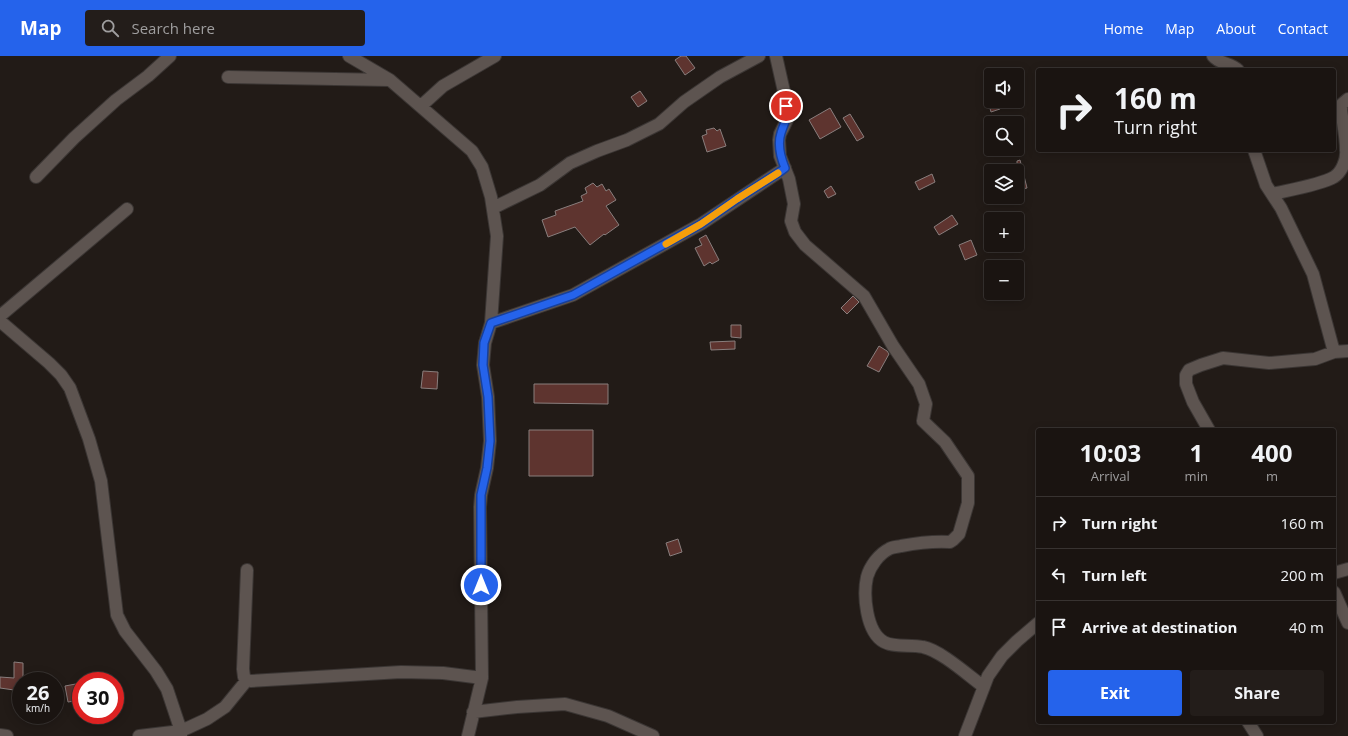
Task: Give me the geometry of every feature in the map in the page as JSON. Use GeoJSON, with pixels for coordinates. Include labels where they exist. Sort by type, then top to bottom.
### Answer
{"type":"FeatureCollection","features":[{"type":"Feature","properties":{"kind":"street"},"geometry":{"type":"LineString","coordinates":[[36,177],[74,138],[110,105],[148,76],[170,56]]}},
{"type":"Feature","properties":{"kind":"street"},"geometry":{"type":"LineString","coordinates":[[349,56],[390,80],[422,106],[472,151],[482,167],[493,208],[496,236],[491,323],[484,343],[483,365],[488,397],[490,441],[480,507],[482,678],[468,736]]}},
{"type":"Feature","properties":{"kind":"street"},"geometry":{"type":"LineString","coordinates":[[422,106],[443,86],[495,56]]}},
{"type":"Feature","properties":{"kind":"street"},"geometry":{"type":"LineString","coordinates":[[493,208],[540,185],[570,163],[638,135],[659,124],[684,102],[720,77],[759,56]]}},
{"type":"Feature","properties":{"kind":"street"},"geometry":{"type":"LineString","coordinates":[[776,56],[788,115],[780,134],[780,156],[789,179],[794,204],[791,221],[795,232],[805,244],[864,296],[893,346],[919,384],[926,404],[923,421],[944,442],[968,476],[968,503],[959,534],[953,540],[950,542],[921,543],[890,548],[879,556],[872,566],[867,577],[866,603],[869,621],[876,634],[884,642],[895,645],[923,647],[938,653],[984,687]]}},
{"type":"Feature","properties":{"kind":"street"},"geometry":{"type":"LineString","coordinates":[[1213,56],[1216,60],[1236,68]]}},
{"type":"Feature","properties":{"kind":"street"},"geometry":{"type":"LineString","coordinates":[[228,77],[390,80]]}},
{"type":"Feature","properties":{"kind":"street"},"geometry":{"type":"LineString","coordinates":[[1272,194],[1323,181],[1335,176],[1340,170],[1344,163],[1346,151],[1341,110],[1342,104],[1348,99]]}},
{"type":"Feature","properties":{"kind":"street"},"geometry":{"type":"LineString","coordinates":[[1255,152],[1266,185],[1281,208],[1313,274],[1334,352]]}},
{"type":"Feature","properties":{"kind":"street"},"geometry":{"type":"LineString","coordinates":[[491,323],[573,295],[701,224],[785,168]]}},
{"type":"Feature","properties":{"kind":"street"},"geometry":{"type":"LineString","coordinates":[[0,316],[127,209]]}},
{"type":"Feature","properties":{"kind":"street"},"geometry":{"type":"LineString","coordinates":[[0,321],[53,367],[70,388],[88,438],[101,481],[117,615],[125,631],[156,671],[167,689],[181,734]]}},
{"type":"Feature","properties":{"kind":"street"},"geometry":{"type":"LineString","coordinates":[[1208,428],[1192,402],[1186,384],[1186,375],[1189,370],[1223,358],[1269,363],[1315,359],[1334,352],[1348,351]]}},
{"type":"Feature","properties":{"kind":"street"},"geometry":{"type":"LineString","coordinates":[[1336,572],[1348,569]]}},
{"type":"Feature","properties":{"kind":"street"},"geometry":{"type":"LineString","coordinates":[[246,680],[244,677],[244,669],[247,570]]}},
{"type":"Feature","properties":{"kind":"street"},"geometry":{"type":"LineString","coordinates":[[1336,596],[1348,623]]}},
{"type":"Feature","properties":{"kind":"street"},"geometry":{"type":"LineString","coordinates":[[965,736],[988,676],[1002,656],[1016,641],[1036,625]]}},
{"type":"Feature","properties":{"kind":"street"},"geometry":{"type":"LineString","coordinates":[[246,680],[251,681],[401,672],[443,673],[482,678]]}},
{"type":"Feature","properties":{"kind":"street"},"geometry":{"type":"LineString","coordinates":[[139,736],[181,734],[225,707],[246,680]]}},
{"type":"Feature","properties":{"kind":"street"},"geometry":{"type":"LineString","coordinates":[[473,712],[517,706],[565,704],[608,716],[653,736]]}},
{"type":"Feature","properties":{"kind":"street"},"geometry":{"type":"LineString","coordinates":[[1249,724],[1257,736]]}},
{"type":"Feature","properties":{"kind":"street"},"geometry":{"type":"LineString","coordinates":[[0,735],[7,736]]}},
{"type":"Feature","properties":{"kind":"building"},"geometry":{"type":"Polygon","coordinates":[[[681,56],[686,56],[695,68],[685,75],[675,60],[681,56]]]}},
{"type":"Feature","properties":{"kind":"building"},"geometry":{"type":"Polygon","coordinates":[[[640,91],[647,101],[638,107],[631,97],[640,91]]]}},
{"type":"Feature","properties":{"kind":"building"},"geometry":{"type":"Polygon","coordinates":[[[830,108],[841,127],[820,139],[809,120],[830,108]]]}},
{"type":"Feature","properties":{"kind":"building"},"geometry":{"type":"Polygon","coordinates":[[[990,108],[1000,108],[1000,109],[991,112],[990,108]]]}},
{"type":"Feature","properties":{"kind":"building"},"geometry":{"type":"Polygon","coordinates":[[[850,114],[864,137],[857,141],[843,118],[850,114]]]}},
{"type":"Feature","properties":{"kind":"building"},"geometry":{"type":"Polygon","coordinates":[[[714,128],[717,131],[720,129],[726,146],[707,152],[702,136],[707,134],[706,130],[714,128]]]}},
{"type":"Feature","properties":{"kind":"building"},"geometry":{"type":"Polygon","coordinates":[[[1020,160],[1021,164],[1017,164],[1017,161],[1020,160]]]}},
{"type":"Feature","properties":{"kind":"building"},"geometry":{"type":"Polygon","coordinates":[[[932,174],[935,182],[919,190],[915,182],[932,174]]]}},
{"type":"Feature","properties":{"kind":"building"},"geometry":{"type":"Polygon","coordinates":[[[1024,176],[1027,188],[1024,189],[1024,176]]]}},
{"type":"Feature","properties":{"kind":"building"},"geometry":{"type":"Polygon","coordinates":[[[593,183],[597,187],[602,184],[606,191],[609,189],[616,200],[606,206],[619,225],[590,245],[575,227],[548,237],[542,220],[556,215],[555,211],[583,201],[581,196],[587,193],[585,188],[593,183]]]}},
{"type":"Feature","properties":{"kind":"building"},"geometry":{"type":"Polygon","coordinates":[[[831,186],[836,194],[828,198],[824,191],[831,186]]]}},
{"type":"Feature","properties":{"kind":"building"},"geometry":{"type":"Polygon","coordinates":[[[952,215],[958,224],[939,235],[934,227],[952,215]]]}},
{"type":"Feature","properties":{"kind":"building"},"geometry":{"type":"Polygon","coordinates":[[[706,235],[719,260],[712,264],[710,262],[704,266],[695,248],[702,245],[699,239],[706,235]]]}},
{"type":"Feature","properties":{"kind":"building"},"geometry":{"type":"Polygon","coordinates":[[[971,240],[977,255],[965,260],[959,245],[971,240]]]}},
{"type":"Feature","properties":{"kind":"building"},"geometry":{"type":"Polygon","coordinates":[[[853,296],[859,302],[847,314],[841,308],[853,296]]]}},
{"type":"Feature","properties":{"kind":"building"},"geometry":{"type":"Polygon","coordinates":[[[731,325],[741,325],[741,338],[731,337],[731,325]]]}},
{"type":"Feature","properties":{"kind":"building"},"geometry":{"type":"Polygon","coordinates":[[[735,341],[735,349],[711,350],[710,342],[735,341]]]}},
{"type":"Feature","properties":{"kind":"building"},"geometry":{"type":"Polygon","coordinates":[[[879,346],[889,354],[879,372],[867,366],[879,346]]]}},
{"type":"Feature","properties":{"kind":"building"},"geometry":{"type":"Polygon","coordinates":[[[423,371],[438,372],[437,389],[421,388],[423,371]]]}},
{"type":"Feature","properties":{"kind":"building"},"geometry":{"type":"Polygon","coordinates":[[[534,384],[608,384],[608,404],[534,403],[534,384]]]}},
{"type":"Feature","properties":{"kind":"building"},"geometry":{"type":"Polygon","coordinates":[[[529,430],[593,430],[593,476],[529,476],[529,430]]]}},
{"type":"Feature","properties":{"kind":"building"},"geometry":{"type":"Polygon","coordinates":[[[678,539],[682,552],[670,556],[666,543],[678,539]]]}},
{"type":"Feature","properties":{"kind":"building"},"geometry":{"type":"Polygon","coordinates":[[[14,662],[23,663],[23,672],[14,672],[14,662]]]}},
{"type":"Feature","properties":{"kind":"building"},"geometry":{"type":"Polygon","coordinates":[[[0,677],[12,678],[12,690],[0,688],[0,677]]]}},
{"type":"Feature","properties":{"kind":"building"},"geometry":{"type":"Polygon","coordinates":[[[72,685],[72,701],[68,702],[65,686],[72,685]]]}},
{"type":"Feature","properties":{"kind":"slow traffic"},"geometry":{"type":"LineString","coordinates":[[666,244],[701,224],[778,173]]}},
{"type":"Feature","properties":{"kind":"route"},"geometry":{"type":"LineString","coordinates":[[481,585],[480,507],[490,441],[488,397],[483,365],[484,343],[491,323],[573,295],[701,224],[781,171],[785,168],[780,156],[779,140],[780,134],[787,120],[788,115],[786,106]]}}]}
